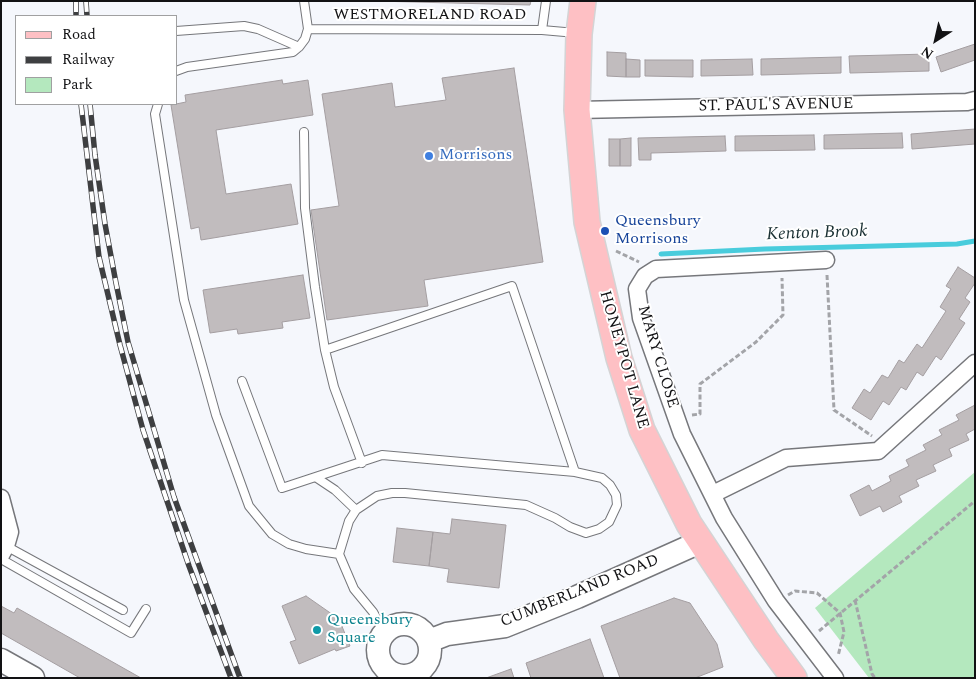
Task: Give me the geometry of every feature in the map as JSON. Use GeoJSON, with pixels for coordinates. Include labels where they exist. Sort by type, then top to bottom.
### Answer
{"type":"FeatureCollection","features":[{"type":"Feature","properties":{"kind":"main road","name":"HONEYPOT LANE"},"geometry":{"type":"LineString","coordinates":[[583,1],[579,34],[577,110],[587,222],[619,358],[642,430],[689,524],[766,640],[794,678]]}},
{"type":"Feature","properties":{"kind":"street","name":"ST. PAUL'S AVENUE"},"geometry":{"type":"LineString","coordinates":[[577,110],[957,102],[975,100]]}},
{"type":"Feature","properties":{"kind":"street"},"geometry":{"type":"LineString","coordinates":[[656,269],[826,260]]}},
{"type":"Feature","properties":{"kind":"street","name":"MARY CLOSE"},"geometry":{"type":"LineString","coordinates":[[656,269],[644,276],[637,289],[642,318],[682,434],[724,518],[776,601],[835,677]]}},
{"type":"Feature","properties":{"kind":"street"},"geometry":{"type":"LineString","coordinates":[[713,494],[786,458],[878,451],[975,363]]}},
{"type":"Feature","properties":{"kind":"street"},"geometry":{"type":"LineString","coordinates":[[1,498],[10,532],[3,553]]}},
{"type":"Feature","properties":{"kind":"street","name":"CUMBERLAND ROAD"},"geometry":{"type":"LineString","coordinates":[[429,641],[447,634],[505,626],[577,597],[700,542]]}},
{"type":"Feature","properties":{"kind":"street"},"geometry":{"type":"LineString","coordinates":[[400,623],[417,627],[429,641],[430,657],[426,665],[414,676],[400,676],[387,671],[375,672],[379,640],[384,632],[400,623]]}},
{"type":"Feature","properties":{"kind":"street"},"geometry":{"type":"LineString","coordinates":[[1,660],[33,678]]}},
{"type":"Feature","properties":{"kind":"lane"},"geometry":{"type":"LineString","coordinates":[[178,70],[187,67],[293,52],[305,39],[308,29],[304,1]]}},
{"type":"Feature","properties":{"kind":"lane"},"geometry":{"type":"LineString","coordinates":[[542,30],[546,1]]}},
{"type":"Feature","properties":{"kind":"lane"},"geometry":{"type":"LineString","coordinates":[[178,31],[244,26],[258,29],[299,47]]}},
{"type":"Feature","properties":{"kind":"lane","name":"WESTMORELAND ROAD"},"geometry":{"type":"LineString","coordinates":[[308,29],[542,30],[579,34]]}},
{"type":"Feature","properties":{"kind":"lane"},"geometry":{"type":"LineString","coordinates":[[158,105],[156,114],[184,300],[216,415],[249,506],[272,534],[289,544],[306,550],[339,554]]}},
{"type":"Feature","properties":{"kind":"lane"},"geometry":{"type":"LineString","coordinates":[[304,132],[305,208],[325,350],[334,387],[362,463]]}},
{"type":"Feature","properties":{"kind":"lane"},"geometry":{"type":"LineString","coordinates":[[325,350],[512,286],[575,472]]}},
{"type":"Feature","properties":{"kind":"lane"},"geometry":{"type":"LineString","coordinates":[[242,381],[282,488],[382,455],[575,472],[602,478],[610,485],[616,495],[617,505],[610,522],[599,529],[586,533],[526,505],[405,493],[377,496],[356,510],[349,521],[339,554],[354,589],[373,612],[384,632]]}},
{"type":"Feature","properties":{"kind":"lane"},"geometry":{"type":"LineString","coordinates":[[317,478],[335,490],[356,510]]}},
{"type":"Feature","properties":{"kind":"lane"},"geometry":{"type":"LineString","coordinates":[[3,553],[131,633],[146,609]]}},
{"type":"Feature","properties":{"kind":"lane"},"geometry":{"type":"LineString","coordinates":[[3,553],[124,610]]}},
{"type":"Feature","properties":{"kind":"path"},"geometry":{"type":"LineString","coordinates":[[616,251],[656,269]]}},
{"type":"Feature","properties":{"kind":"path"},"geometry":{"type":"LineString","coordinates":[[826,260],[834,410],[885,444]]}},
{"type":"Feature","properties":{"kind":"path"},"geometry":{"type":"LineString","coordinates":[[676,418],[700,414],[700,384],[756,342],[783,315],[781,262]]}},
{"type":"Feature","properties":{"kind":"path"},"geometry":{"type":"LineString","coordinates":[[807,641],[975,500]]}},
{"type":"Feature","properties":{"kind":"path"},"geometry":{"type":"LineString","coordinates":[[776,601],[795,591],[817,593],[840,613],[844,632],[835,677]]}},
{"type":"Feature","properties":{"kind":"path"},"geometry":{"type":"LineString","coordinates":[[855,600],[872,674],[875,678]]}},
{"type":"Feature","properties":{"kind":"green space"},"geometry":{"type":"Polygon","coordinates":[[[975,472],[975,678],[869,678],[815,608],[975,472]]]}},
{"type":"Feature","properties":{"kind":"building"},"geometry":{"type":"Polygon","coordinates":[[[375,1],[531,1],[530,5],[375,1]]]}},
{"type":"Feature","properties":{"kind":"building"},"geometry":{"type":"Polygon","coordinates":[[[975,44],[975,60],[941,72],[936,57],[975,44]]]}},
{"type":"Feature","properties":{"kind":"building"},"geometry":{"type":"Polygon","coordinates":[[[607,52],[626,53],[626,77],[607,76],[607,52]]]}},
{"type":"Feature","properties":{"kind":"building"},"geometry":{"type":"Polygon","coordinates":[[[929,54],[929,71],[850,73],[849,56],[929,54]]]}},
{"type":"Feature","properties":{"kind":"building"},"geometry":{"type":"Polygon","coordinates":[[[841,57],[841,73],[761,75],[761,59],[841,57]]]}},
{"type":"Feature","properties":{"kind":"building"},"geometry":{"type":"Polygon","coordinates":[[[626,59],[640,60],[640,77],[626,77],[626,59]]]}},
{"type":"Feature","properties":{"kind":"building"},"geometry":{"type":"Polygon","coordinates":[[[752,59],[753,75],[701,76],[701,60],[752,59]]]}},
{"type":"Feature","properties":{"kind":"building"},"geometry":{"type":"Polygon","coordinates":[[[645,60],[693,60],[693,77],[645,76],[645,60]]]}},
{"type":"Feature","properties":{"kind":"building","name":"Morrisons"},"geometry":{"type":"Polygon","coordinates":[[[514,68],[543,262],[424,280],[428,306],[327,320],[311,210],[339,206],[322,94],[392,83],[395,107],[446,100],[442,78],[514,68]]]}},
{"type":"Feature","properties":{"kind":"building"},"geometry":{"type":"Polygon","coordinates":[[[282,80],[283,84],[308,80],[313,115],[216,130],[226,194],[291,184],[298,224],[201,240],[199,227],[191,229],[171,105],[186,102],[185,95],[282,80]]]}},
{"type":"Feature","properties":{"kind":"building"},"geometry":{"type":"Polygon","coordinates":[[[975,129],[975,144],[912,149],[911,134],[975,129]]]}},
{"type":"Feature","properties":{"kind":"building"},"geometry":{"type":"Polygon","coordinates":[[[902,133],[903,148],[824,149],[824,135],[902,133]]]}},
{"type":"Feature","properties":{"kind":"building"},"geometry":{"type":"Polygon","coordinates":[[[814,135],[815,150],[735,151],[735,136],[814,135]]]}},
{"type":"Feature","properties":{"kind":"building"},"geometry":{"type":"Polygon","coordinates":[[[725,136],[726,151],[651,153],[651,160],[639,160],[638,138],[725,136]]]}},
{"type":"Feature","properties":{"kind":"building"},"geometry":{"type":"Polygon","coordinates":[[[631,138],[631,166],[620,166],[620,139],[631,138]]]}},
{"type":"Feature","properties":{"kind":"building"},"geometry":{"type":"Polygon","coordinates":[[[609,139],[620,139],[620,166],[609,166],[609,139]]]}},
{"type":"Feature","properties":{"kind":"building"},"geometry":{"type":"Polygon","coordinates":[[[958,267],[975,278],[975,283],[965,298],[970,302],[959,319],[965,323],[941,360],[936,356],[923,376],[917,372],[906,390],[901,387],[889,405],[883,401],[871,420],[852,408],[864,389],[870,393],[882,375],[888,378],[899,360],[904,363],[917,344],[922,348],[946,311],[940,307],[951,289],[946,286],[958,267]]]}},
{"type":"Feature","properties":{"kind":"building"},"geometry":{"type":"Polygon","coordinates":[[[303,275],[310,318],[282,322],[283,328],[238,334],[237,329],[210,333],[203,290],[303,275]]]}},
{"type":"Feature","properties":{"kind":"building"},"geometry":{"type":"Polygon","coordinates":[[[975,405],[975,429],[966,434],[969,440],[949,449],[952,456],[933,465],[936,471],[916,480],[919,486],[899,496],[902,502],[883,512],[880,506],[860,516],[850,495],[869,485],[872,491],[891,481],[889,476],[909,466],[906,460],[926,450],[923,445],[942,435],[939,430],[959,420],[956,415],[975,405]]]}},
{"type":"Feature","properties":{"kind":"building"},"geometry":{"type":"Polygon","coordinates":[[[452,519],[506,525],[499,588],[447,582],[449,569],[429,566],[433,532],[450,534],[452,519]]]}},
{"type":"Feature","properties":{"kind":"building"},"geometry":{"type":"Polygon","coordinates":[[[397,528],[433,532],[429,566],[393,562],[397,528]]]}},
{"type":"Feature","properties":{"kind":"building","name":"Queensbury Square"},"geometry":{"type":"Polygon","coordinates":[[[306,596],[339,619],[350,646],[336,651],[335,649],[299,664],[290,642],[296,640],[282,606],[306,596]]]}},
{"type":"Feature","properties":{"kind":"building"},"geometry":{"type":"Polygon","coordinates":[[[674,598],[690,603],[717,644],[723,667],[695,678],[620,678],[601,626],[674,598]]]}},
{"type":"Feature","properties":{"kind":"building"},"geometry":{"type":"Polygon","coordinates":[[[1,606],[14,613],[17,608],[141,678],[80,678],[1,633],[1,606]]]}},
{"type":"Feature","properties":{"kind":"building"},"geometry":{"type":"Polygon","coordinates":[[[590,639],[604,678],[531,678],[526,663],[590,639]]]}},
{"type":"Feature","properties":{"kind":"building"},"geometry":{"type":"Polygon","coordinates":[[[511,669],[514,678],[486,678],[511,669]]]}},
{"type":"Feature","properties":{"kind":"waterway","name":"Kenton Brook"},"geometry":{"type":"LineString","coordinates":[[661,254],[957,244],[975,241]]}},
{"type":"Feature","properties":{"kind":"railway"},"geometry":{"type":"LineString","coordinates":[[76,1],[76,15]]}},
{"type":"Feature","properties":{"kind":"railway"},"geometry":{"type":"LineString","coordinates":[[86,1],[87,15]]}},
{"type":"Feature","properties":{"kind":"railway"},"geometry":{"type":"LineString","coordinates":[[81,105],[99,257],[120,345],[143,430],[189,566],[231,678]]}},
{"type":"Feature","properties":{"kind":"railway"},"geometry":{"type":"LineString","coordinates":[[90,105],[105,224],[128,342],[174,497],[240,678]]}},
{"type":"Feature","properties":{"kind":"place","name":"Morrisons"},"geometry":{"type":"Point","coordinates":[429,156]}},
{"type":"Feature","properties":{"kind":"place","name":"Queensbury Morrisons"},"geometry":{"type":"Point","coordinates":[605,231]}},
{"type":"Feature","properties":{"kind":"place","name":"Queensbury Square"},"geometry":{"type":"Point","coordinates":[317,630]}}]}
